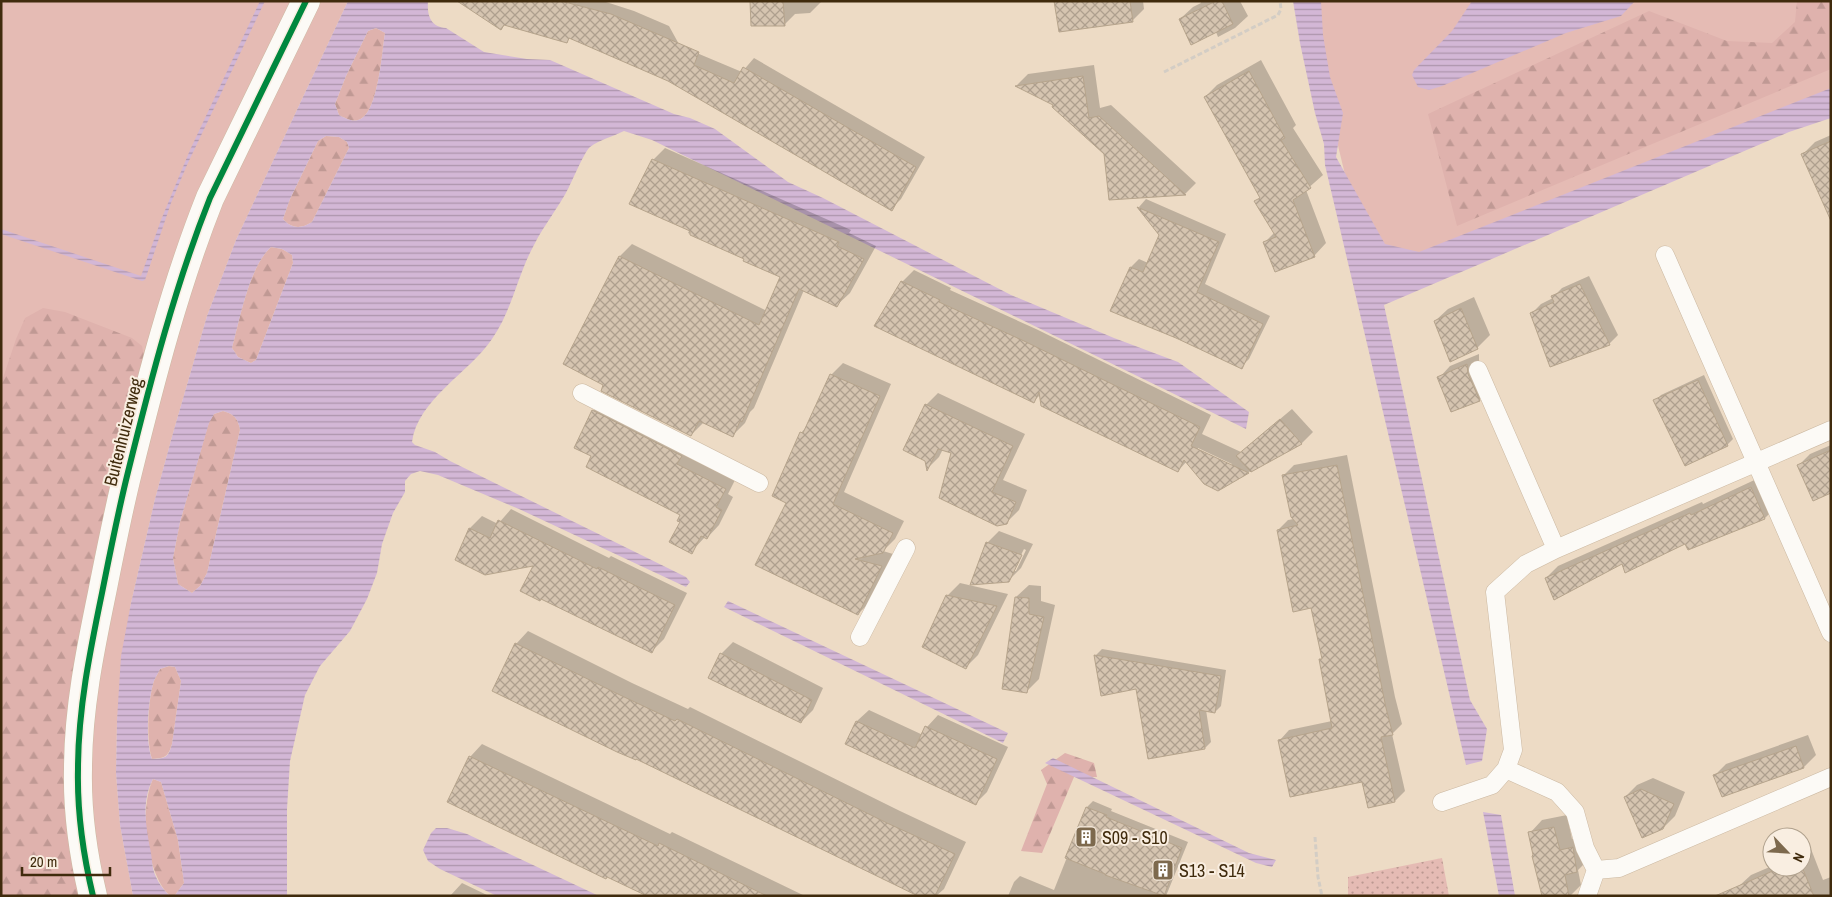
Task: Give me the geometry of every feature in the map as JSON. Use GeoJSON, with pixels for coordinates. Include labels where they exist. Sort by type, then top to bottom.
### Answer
{"type":"FeatureCollection","features":[{"type":"Feature","properties":{"kind":"street","name":"Buitenhuizerweg"},"geometry":{"type":"LineString","coordinates":[[93,896],[80,829],[79,739],[95,624],[122,498],[165,332],[198,229],[210,198],[306,1]]}},
{"type":"Feature","properties":{"kind":"lane"},"geometry":{"type":"LineString","coordinates":[[1665,255],[1831,633]]}},
{"type":"Feature","properties":{"kind":"lane"},"geometry":{"type":"LineString","coordinates":[[1478,370],[1556,549]]}},
{"type":"Feature","properties":{"kind":"lane"},"geometry":{"type":"LineString","coordinates":[[582,393],[759,483]]}},
{"type":"Feature","properties":{"kind":"lane"},"geometry":{"type":"LineString","coordinates":[[1442,802],[1492,785],[1506,769],[1513,750],[1495,592],[1526,564],[1556,549],[1831,430]]}},
{"type":"Feature","properties":{"kind":"lane"},"geometry":{"type":"LineString","coordinates":[[860,636],[906,548]]}},
{"type":"Feature","properties":{"kind":"lane"},"geometry":{"type":"LineString","coordinates":[[1506,769],[1557,792],[1575,812],[1584,848],[1596,870],[1587,896]]}},
{"type":"Feature","properties":{"kind":"lane"},"geometry":{"type":"LineString","coordinates":[[1596,870],[1619,868],[1831,777]]}},
{"type":"Feature","properties":{"kind":"path"},"geometry":{"type":"LineString","coordinates":[[1164,72],[1278,15],[1281,9],[1280,1]]}},
{"type":"Feature","properties":{"kind":"path"},"geometry":{"type":"LineString","coordinates":[[1315,837],[1318,877],[1322,896]]}},
{"type":"Feature","properties":{"kind":"shaded area"},"geometry":{"type":"Polygon","coordinates":[[[1,1],[294,1],[213,164],[1,896],[1,1]]]}},
{"type":"Feature","properties":{"kind":"shaded area"},"geometry":{"type":"Polygon","coordinates":[[[260,1],[265,1],[187,165],[171,203],[145,280],[142,281],[1,234],[1,229],[141,276],[161,220],[190,150],[260,1]]]}},
{"type":"Feature","properties":{"kind":"shaded area"},"geometry":{"type":"Polygon","coordinates":[[[318,1],[348,1],[236,240],[207,316],[155,499],[131,603],[117,720],[116,773],[120,825],[133,896],[103,896],[90,823],[91,710],[146,441],[211,223],[318,1]]]}},
{"type":"Feature","properties":{"kind":"shaded area"},"geometry":{"type":"Polygon","coordinates":[[[348,1],[428,1],[428,11],[433,23],[446,28],[484,52],[527,59],[550,60],[674,114],[690,118],[715,129],[788,182],[823,198],[1011,295],[1114,338],[1178,362],[1249,412],[1246,429],[652,140],[624,131],[607,138],[590,147],[585,154],[565,194],[534,245],[505,317],[492,339],[471,363],[434,399],[416,427],[412,442],[686,577],[690,582],[686,587],[519,509],[438,475],[420,471],[411,474],[405,481],[405,492],[393,513],[382,544],[377,573],[367,599],[350,631],[320,666],[305,695],[290,761],[287,809],[287,896],[133,896],[120,825],[116,773],[121,656],[155,499],[173,433],[207,316],[236,240],[348,1]],[[376,28],[368,31],[346,76],[335,104],[339,115],[351,120],[358,120],[365,116],[375,95],[378,82],[385,33],[376,28]],[[326,136],[318,141],[290,199],[283,219],[290,225],[297,227],[312,222],[349,148],[347,142],[339,137],[326,136]],[[271,247],[257,267],[246,294],[232,348],[238,357],[251,363],[256,360],[293,263],[292,255],[282,249],[271,247]],[[223,411],[214,414],[209,423],[180,522],[173,558],[178,584],[192,593],[200,586],[207,573],[240,430],[238,422],[233,415],[223,411]],[[169,666],[160,669],[154,680],[150,701],[148,732],[152,759],[168,755],[171,749],[181,681],[175,667],[169,666]],[[153,779],[147,797],[146,825],[153,870],[160,885],[169,895],[175,895],[184,883],[178,840],[161,782],[153,779]]]}},
{"type":"Feature","properties":{"kind":"shaded area"},"geometry":{"type":"Polygon","coordinates":[[[1293,1],[1321,1],[1323,35],[1330,77],[1343,113],[1336,157],[1385,244],[1419,252],[1831,88],[1831,118],[1789,132],[1384,305],[1470,700],[1487,729],[1482,761],[1466,765],[1325,165],[1324,144],[1315,113],[1293,1]]]}},
{"type":"Feature","properties":{"kind":"shaded area"},"geometry":{"type":"Polygon","coordinates":[[[1303,1],[1831,1],[1831,94],[1372,286],[1303,1]]]}},
{"type":"Feature","properties":{"kind":"shaded area"},"geometry":{"type":"Polygon","coordinates":[[[1472,1],[1635,1],[1621,16],[1566,33],[1442,86],[1429,90],[1418,87],[1412,75],[1414,70],[1452,31],[1472,1]]]}},
{"type":"Feature","properties":{"kind":"shaded area"},"geometry":{"type":"Polygon","coordinates":[[[728,601],[1008,733],[1003,743],[724,607],[728,601]]]}},
{"type":"Feature","properties":{"kind":"shaded area"},"geometry":{"type":"Polygon","coordinates":[[[1053,758],[1249,853],[1276,860],[1272,867],[1256,863],[1045,763],[1053,758]]]}},
{"type":"Feature","properties":{"kind":"shaded area"},"geometry":{"type":"Polygon","coordinates":[[[1483,812],[1501,815],[1515,896],[1499,896],[1483,812]]]}},
{"type":"Feature","properties":{"kind":"shaded area"},"geometry":{"type":"Polygon","coordinates":[[[436,828],[447,828],[467,834],[599,896],[497,896],[440,869],[428,861],[423,850],[431,833],[436,828]]]}},
{"type":"Feature","properties":{"kind":"shaded area"},"geometry":{"type":"Polygon","coordinates":[[[1442,858],[1449,896],[1348,896],[1348,877],[1442,858]]]}},
{"type":"Feature","properties":{"kind":"green space"},"geometry":{"type":"Polygon","coordinates":[[[1797,1],[1831,1],[1831,69],[1457,226],[1428,114],[1649,11],[1727,41],[1772,43],[1795,22],[1797,1]]]}},
{"type":"Feature","properties":{"kind":"green space"},"geometry":{"type":"Polygon","coordinates":[[[376,28],[385,33],[375,95],[365,116],[358,120],[351,120],[339,115],[335,104],[346,76],[368,31],[376,28]]]}},
{"type":"Feature","properties":{"kind":"green space"},"geometry":{"type":"Polygon","coordinates":[[[326,136],[339,137],[347,142],[349,148],[312,222],[300,227],[290,225],[283,219],[290,199],[318,141],[326,136]]]}},
{"type":"Feature","properties":{"kind":"green space"},"geometry":{"type":"Polygon","coordinates":[[[271,247],[282,249],[292,255],[293,263],[256,360],[251,363],[238,357],[232,348],[251,280],[263,256],[271,247]]]}},
{"type":"Feature","properties":{"kind":"green space"},"geometry":{"type":"Polygon","coordinates":[[[43,308],[65,312],[132,338],[142,346],[144,356],[97,553],[80,896],[1,896],[1,384],[25,318],[43,308]]]}},
{"type":"Feature","properties":{"kind":"green space"},"geometry":{"type":"Polygon","coordinates":[[[223,411],[235,417],[240,430],[207,573],[200,586],[192,593],[178,584],[173,558],[180,522],[209,422],[214,414],[223,411]]]}},
{"type":"Feature","properties":{"kind":"green space"},"geometry":{"type":"Polygon","coordinates":[[[169,666],[175,667],[181,681],[172,744],[165,756],[152,759],[148,732],[151,692],[160,669],[169,666]]]}},
{"type":"Feature","properties":{"kind":"green space"},"geometry":{"type":"Polygon","coordinates":[[[1065,753],[1094,763],[1097,777],[1074,777],[1042,853],[1021,851],[1047,784],[1041,770],[1065,753]]]}},
{"type":"Feature","properties":{"kind":"green space"},"geometry":{"type":"Polygon","coordinates":[[[153,779],[161,782],[178,840],[184,883],[175,895],[169,895],[161,885],[150,856],[147,840],[146,807],[153,779]]]}},
{"type":"Feature","properties":{"kind":"building"},"geometry":{"type":"Polygon","coordinates":[[[457,1],[561,1],[611,14],[699,52],[694,65],[734,83],[743,67],[916,167],[892,211],[668,81],[569,38],[567,43],[504,25],[501,30],[457,1]]]}},
{"type":"Feature","properties":{"kind":"building"},"geometry":{"type":"Polygon","coordinates":[[[750,1],[783,1],[785,26],[751,26],[750,1]]]}},
{"type":"Feature","properties":{"kind":"building"},"geometry":{"type":"Polygon","coordinates":[[[1054,1],[1130,1],[1133,22],[1059,32],[1054,1]]]}},
{"type":"Feature","properties":{"kind":"building"},"geometry":{"type":"Polygon","coordinates":[[[1216,1],[1222,1],[1233,24],[1191,45],[1179,19],[1216,1]]]}},
{"type":"Feature","properties":{"kind":"building"},"geometry":{"type":"Polygon","coordinates":[[[1249,71],[1285,138],[1281,140],[1311,188],[1293,200],[1315,257],[1275,272],[1263,242],[1276,237],[1254,201],[1260,198],[1204,97],[1249,71]]]}},
{"type":"Feature","properties":{"kind":"building"},"geometry":{"type":"Polygon","coordinates":[[[1083,76],[1089,118],[1099,116],[1186,195],[1109,200],[1104,154],[1052,107],[1053,105],[1015,86],[1083,76]]]}},
{"type":"Feature","properties":{"kind":"building"},"geometry":{"type":"Polygon","coordinates":[[[1831,141],[1831,221],[1801,154],[1831,141]]]}},
{"type":"Feature","properties":{"kind":"building"},"geometry":{"type":"Polygon","coordinates":[[[652,159],[839,242],[837,246],[864,259],[837,307],[799,289],[742,422],[740,421],[733,437],[699,421],[691,436],[601,391],[603,385],[563,364],[619,256],[759,325],[780,277],[690,235],[690,231],[629,204],[652,159]]]}},
{"type":"Feature","properties":{"kind":"building"},"geometry":{"type":"Polygon","coordinates":[[[1137,207],[1219,242],[1197,292],[1263,324],[1242,369],[1176,338],[1110,311],[1130,267],[1143,272],[1159,235],[1137,207]]]}},
{"type":"Feature","properties":{"kind":"building"},"geometry":{"type":"Polygon","coordinates":[[[901,281],[940,300],[939,302],[1024,341],[1200,427],[1191,446],[1249,473],[1218,491],[1204,484],[1184,460],[1178,472],[1041,406],[1039,392],[1034,403],[874,326],[901,281]]]}},
{"type":"Feature","properties":{"kind":"building"},"geometry":{"type":"Polygon","coordinates":[[[1580,284],[1610,345],[1550,367],[1530,313],[1554,302],[1551,296],[1580,284]]]}},
{"type":"Feature","properties":{"kind":"building"},"geometry":{"type":"Polygon","coordinates":[[[1461,308],[1478,349],[1450,362],[1434,321],[1461,308]]]}},
{"type":"Feature","properties":{"kind":"building"},"geometry":{"type":"Polygon","coordinates":[[[1467,364],[1468,374],[1480,401],[1451,412],[1437,377],[1467,364]]]}},
{"type":"Feature","properties":{"kind":"building"},"geometry":{"type":"Polygon","coordinates":[[[830,374],[880,396],[833,504],[893,533],[883,553],[855,559],[882,566],[858,615],[755,565],[786,503],[772,496],[800,432],[803,433],[830,374]]]}},
{"type":"Feature","properties":{"kind":"building"},"geometry":{"type":"Polygon","coordinates":[[[1698,380],[1728,446],[1685,466],[1653,400],[1698,380]]]}},
{"type":"Feature","properties":{"kind":"building"},"geometry":{"type":"Polygon","coordinates":[[[925,404],[1013,446],[992,492],[1016,502],[1007,524],[997,526],[939,498],[951,453],[938,449],[927,471],[925,461],[903,450],[925,404]]]}},
{"type":"Feature","properties":{"kind":"building"},"geometry":{"type":"Polygon","coordinates":[[[592,410],[682,456],[677,464],[726,489],[716,507],[722,510],[707,539],[701,536],[692,554],[669,542],[680,522],[677,521],[680,515],[586,467],[591,456],[574,448],[592,410]]]}},
{"type":"Feature","properties":{"kind":"building"},"geometry":{"type":"Polygon","coordinates":[[[1280,419],[1302,444],[1251,472],[1236,456],[1280,419]]]}},
{"type":"Feature","properties":{"kind":"building"},"geometry":{"type":"Polygon","coordinates":[[[1831,450],[1831,493],[1813,501],[1797,465],[1831,450]]]}},
{"type":"Feature","properties":{"kind":"building"},"geometry":{"type":"Polygon","coordinates":[[[1337,465],[1393,735],[1381,737],[1395,802],[1368,808],[1362,782],[1290,797],[1278,740],[1332,728],[1319,659],[1322,659],[1311,608],[1293,612],[1277,530],[1298,525],[1291,517],[1282,475],[1337,465]]]}},
{"type":"Feature","properties":{"kind":"building"},"geometry":{"type":"Polygon","coordinates":[[[1751,487],[1765,519],[1688,550],[1685,544],[1625,573],[1622,564],[1554,600],[1545,578],[1751,487]]]}},
{"type":"Feature","properties":{"kind":"building"},"geometry":{"type":"Polygon","coordinates":[[[498,520],[675,605],[652,653],[541,599],[540,601],[520,591],[533,566],[485,575],[455,560],[469,528],[490,538],[498,520]]]}},
{"type":"Feature","properties":{"kind":"building"},"geometry":{"type":"Polygon","coordinates":[[[986,542],[1022,555],[1009,582],[970,585],[986,542]]]}},
{"type":"Feature","properties":{"kind":"building"},"geometry":{"type":"Polygon","coordinates":[[[946,595],[997,606],[966,669],[922,647],[946,595]]]}},
{"type":"Feature","properties":{"kind":"building"},"geometry":{"type":"Polygon","coordinates":[[[1015,597],[1029,598],[1029,614],[1044,617],[1027,693],[1002,689],[1015,597]]]}},
{"type":"Feature","properties":{"kind":"building"},"geometry":{"type":"Polygon","coordinates":[[[515,643],[675,721],[677,719],[887,823],[955,854],[935,896],[918,896],[492,691],[515,643]]]}},
{"type":"Feature","properties":{"kind":"building"},"geometry":{"type":"Polygon","coordinates":[[[720,653],[812,700],[801,723],[708,678],[720,653]]]}},
{"type":"Feature","properties":{"kind":"building"},"geometry":{"type":"Polygon","coordinates":[[[1094,655],[1221,676],[1215,713],[1199,710],[1205,749],[1148,759],[1136,689],[1101,696],[1094,655]]]}},
{"type":"Feature","properties":{"kind":"building"},"geometry":{"type":"Polygon","coordinates":[[[856,721],[915,748],[925,726],[997,759],[976,805],[845,744],[856,721]]]}},
{"type":"Feature","properties":{"kind":"building"},"geometry":{"type":"Polygon","coordinates":[[[1796,746],[1804,768],[1722,797],[1713,775],[1796,746]]]}},
{"type":"Feature","properties":{"kind":"building"},"geometry":{"type":"Polygon","coordinates":[[[469,756],[658,846],[659,843],[767,896],[647,896],[607,877],[606,879],[447,802],[469,756]]]}},
{"type":"Feature","properties":{"kind":"building"},"geometry":{"type":"Polygon","coordinates":[[[1641,789],[1674,804],[1663,829],[1642,838],[1624,797],[1641,789]]]}},
{"type":"Feature","properties":{"kind":"building"},"geometry":{"type":"Polygon","coordinates":[[[1086,807],[1182,848],[1164,896],[1105,875],[1065,858],[1086,807]]]}},
{"type":"Feature","properties":{"kind":"building"},"geometry":{"type":"Polygon","coordinates":[[[1554,827],[1560,850],[1573,847],[1577,872],[1565,875],[1569,896],[1542,896],[1532,856],[1528,832],[1554,827]]]}},
{"type":"Feature","properties":{"kind":"building"},"geometry":{"type":"Polygon","coordinates":[[[1762,876],[1806,877],[1814,896],[1715,896],[1762,876]]]}},
{"type":"Feature","properties":{"kind":"cycle path"},"geometry":{"type":"LineString","coordinates":[[93,896],[86,864],[80,817],[78,785],[80,725],[93,637],[124,487],[164,333],[197,231],[210,198],[306,1]]}},
{"type":"Feature","properties":{"kind":"place","name":"S09 - S10"},"geometry":{"type":"Point","coordinates":[1086,837]}},
{"type":"Feature","properties":{"kind":"place","name":"S13 - S14"},"geometry":{"type":"Point","coordinates":[1163,870]}}]}
